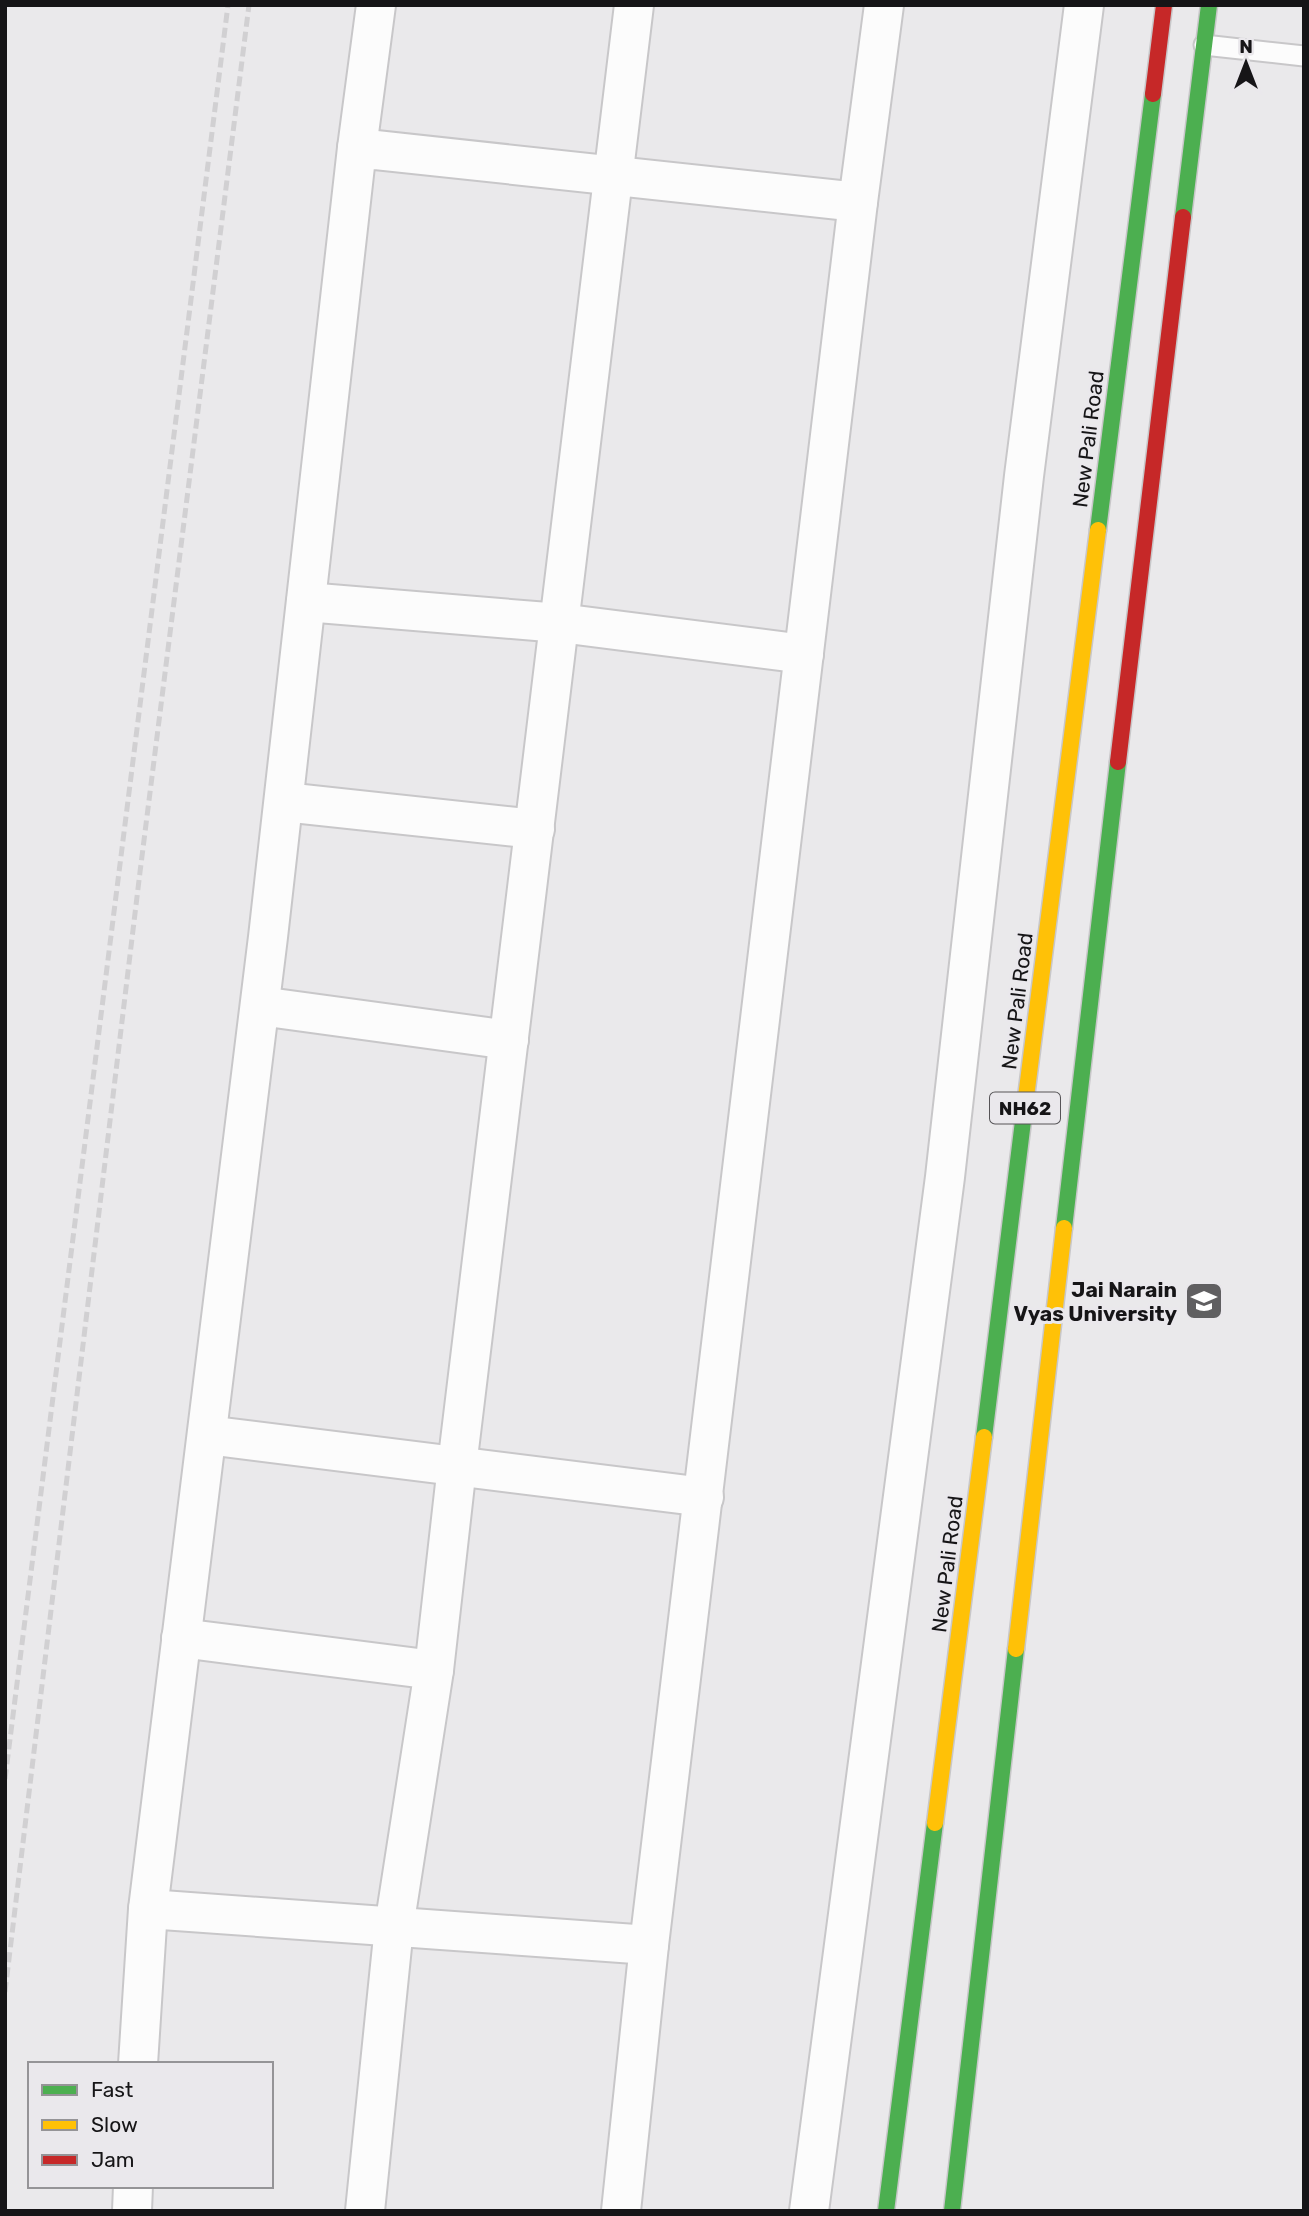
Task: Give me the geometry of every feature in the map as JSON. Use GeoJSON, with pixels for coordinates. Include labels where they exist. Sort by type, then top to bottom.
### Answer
{"type":"FeatureCollection","features":[{"type":"Feature","properties":{"kind":"highway","name":"New Pali Road"},"geometry":{"type":"LineString","coordinates":[[886,2211],[1164,5]]}},
{"type":"Feature","properties":{"kind":"highway","name":"NH62"},"geometry":{"type":"LineString","coordinates":[[952,2211],[1119,744],[1209,5]]}},
{"type":"Feature","properties":{"kind":"street"},"geometry":{"type":"LineString","coordinates":[[138,2062],[148,1909],[260,1006],[357,148],[376,5]]}},
{"type":"Feature","properties":{"kind":"street"},"geometry":{"type":"LineString","coordinates":[[365,2211],[394,1927],[434,1670],[634,5]]}},
{"type":"Feature","properties":{"kind":"street"},"geometry":{"type":"LineString","coordinates":[[621,2211],[649,1945],[858,202],[884,5]]}},
{"type":"Feature","properties":{"kind":"street"},"geometry":{"type":"LineString","coordinates":[[808,2211],[945,1177],[1024,476],[1084,5]]}},
{"type":"Feature","properties":{"kind":"street"},"geometry":{"type":"LineString","coordinates":[[357,148],[858,202]]}},
{"type":"Feature","properties":{"kind":"street"},"geometry":{"type":"LineString","coordinates":[[306,602],[560,623],[804,654]]}},
{"type":"Feature","properties":{"kind":"street"},"geometry":{"type":"LineString","coordinates":[[284,802],[535,829]]}},
{"type":"Feature","properties":{"kind":"street"},"geometry":{"type":"LineString","coordinates":[[260,1006],[509,1040]]}},
{"type":"Feature","properties":{"kind":"street"},"geometry":{"type":"LineString","coordinates":[[207,1435],[704,1497]]}},
{"type":"Feature","properties":{"kind":"street"},"geometry":{"type":"LineString","coordinates":[[181,1639],[434,1670]]}},
{"type":"Feature","properties":{"kind":"street"},"geometry":{"type":"LineString","coordinates":[[148,1909],[649,1945]]}},
{"type":"Feature","properties":{"kind":"street"},"geometry":{"type":"LineString","coordinates":[[132,2211],[133,2188]]}},
{"type":"Feature","properties":{"kind":"lane"},"geometry":{"type":"LineString","coordinates":[[1204,45],[1304,56]]}},
{"type":"Feature","properties":{"kind":"railway"},"geometry":{"type":"LineString","coordinates":[[5,1779],[228,5]]}},
{"type":"Feature","properties":{"kind":"railway"},"geometry":{"type":"LineString","coordinates":[[5,1992],[140,872],[249,5]]}},
{"type":"Feature","properties":{"kind":"traffic: fast"},"geometry":{"type":"LineString","coordinates":[[1183,217],[1209,5]]}},
{"type":"Feature","properties":{"kind":"traffic: fast"},"geometry":{"type":"LineString","coordinates":[[1098,530],[1153,94]]}},
{"type":"Feature","properties":{"kind":"traffic: fast"},"geometry":{"type":"LineString","coordinates":[[1064,1228],[1118,762]]}},
{"type":"Feature","properties":{"kind":"traffic: fast"},"geometry":{"type":"LineString","coordinates":[[984,1437],[1024,1113]]}},
{"type":"Feature","properties":{"kind":"traffic: fast"},"geometry":{"type":"LineString","coordinates":[[952,2211],[1016,1649]]}},
{"type":"Feature","properties":{"kind":"traffic: fast"},"geometry":{"type":"LineString","coordinates":[[886,2211],[935,1823]]}},
{"type":"Feature","properties":{"kind":"traffic: slow"},"geometry":{"type":"LineString","coordinates":[[1024,1113],[1098,530]]}},
{"type":"Feature","properties":{"kind":"traffic: slow"},"geometry":{"type":"LineString","coordinates":[[1016,1649],[1064,1228]]}},
{"type":"Feature","properties":{"kind":"traffic: slow"},"geometry":{"type":"LineString","coordinates":[[935,1823],[984,1437]]}},
{"type":"Feature","properties":{"kind":"traffic: jam"},"geometry":{"type":"LineString","coordinates":[[1153,94],[1164,5]]}},
{"type":"Feature","properties":{"kind":"traffic: jam"},"geometry":{"type":"LineString","coordinates":[[1118,762],[1183,217]]}},
{"type":"Feature","properties":{"kind":"place","name":"Jai Narain Vyas University"},"geometry":{"type":"Point","coordinates":[1204,1301]}}]}
